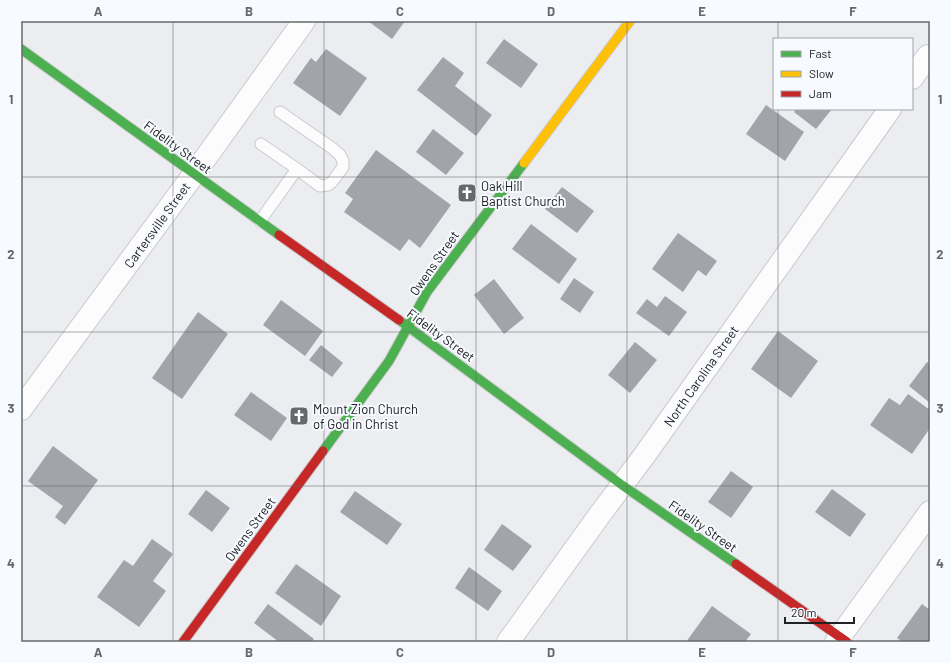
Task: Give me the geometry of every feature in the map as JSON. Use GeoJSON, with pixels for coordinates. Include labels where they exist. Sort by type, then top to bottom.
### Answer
{"type":"FeatureCollection","features":[{"type":"Feature","properties":{"kind":"main road","name":"Owens Street"},"geometry":{"type":"LineString","coordinates":[[183,642],[389,361],[427,292],[630,21]]}},
{"type":"Feature","properties":{"kind":"main road","name":"Fidelity Street"},"geometry":{"type":"LineString","coordinates":[[21,49],[408,327],[622,485],[841,640]]}},
{"type":"Feature","properties":{"kind":"street","name":"Cartersville Street"},"geometry":{"type":"LineString","coordinates":[[21,409],[194,174],[304,21]]}},
{"type":"Feature","properties":{"kind":"street"},"geometry":{"type":"LineString","coordinates":[[913,77],[928,56]]}},
{"type":"Feature","properties":{"kind":"street","name":"North Carolina Street"},"geometry":{"type":"LineString","coordinates":[[508,642],[649,450],[889,110]]}},
{"type":"Feature","properties":{"kind":"street"},"geometry":{"type":"LineString","coordinates":[[841,640],[930,512]]}},
{"type":"Feature","properties":{"kind":"lane"},"geometry":{"type":"LineString","coordinates":[[261,144],[320,186],[328,185],[332,182],[343,167],[344,161],[332,148],[280,112]]}},
{"type":"Feature","properties":{"kind":"lane"},"geometry":{"type":"LineString","coordinates":[[260,221],[296,169]]}},
{"type":"Feature","properties":{"kind":"building"},"geometry":{"type":"Polygon","coordinates":[[[368,21],[405,21],[392,39],[368,21]]]}},
{"type":"Feature","properties":{"kind":"building"},"geometry":{"type":"Polygon","coordinates":[[[504,39],[538,64],[521,88],[486,63],[504,39]]]}},
{"type":"Feature","properties":{"kind":"building"},"geometry":{"type":"Polygon","coordinates":[[[326,49],[367,78],[340,116],[293,83],[311,58],[316,62],[326,49]]]}},
{"type":"Feature","properties":{"kind":"building"},"geometry":{"type":"Polygon","coordinates":[[[443,57],[464,73],[455,86],[492,115],[476,136],[417,90],[443,57]]]}},
{"type":"Feature","properties":{"kind":"building"},"geometry":{"type":"Polygon","coordinates":[[[766,105],[804,132],[785,161],[746,134],[766,105]]]}},
{"type":"Feature","properties":{"kind":"building"},"geometry":{"type":"Polygon","coordinates":[[[795,110],[831,110],[816,129],[794,112],[795,110]]]}},
{"type":"Feature","properties":{"kind":"building"},"geometry":{"type":"Polygon","coordinates":[[[433,129],[464,153],[446,175],[416,152],[433,129]]]}},
{"type":"Feature","properties":{"kind":"building"},"geometry":{"type":"Polygon","coordinates":[[[376,150],[451,205],[420,248],[409,239],[400,251],[344,212],[353,199],[345,193],[376,150]]]}},
{"type":"Feature","properties":{"kind":"building"},"geometry":{"type":"Polygon","coordinates":[[[562,187],[594,211],[577,233],[545,209],[562,187]]]}},
{"type":"Feature","properties":{"kind":"building"},"geometry":{"type":"Polygon","coordinates":[[[531,224],[577,259],[559,284],[512,249],[531,224]]]}},
{"type":"Feature","properties":{"kind":"building"},"geometry":{"type":"Polygon","coordinates":[[[678,233],[717,261],[706,276],[698,270],[683,292],[652,269],[678,233]]]}},
{"type":"Feature","properties":{"kind":"building"},"geometry":{"type":"Polygon","coordinates":[[[574,278],[594,292],[580,313],[560,299],[574,278]]]}},
{"type":"Feature","properties":{"kind":"building"},"geometry":{"type":"Polygon","coordinates":[[[494,279],[524,318],[504,334],[474,295],[494,279]]]}},
{"type":"Feature","properties":{"kind":"building"},"geometry":{"type":"Polygon","coordinates":[[[665,296],[687,312],[669,336],[636,313],[647,299],[657,307],[665,296]]]}},
{"type":"Feature","properties":{"kind":"building"},"geometry":{"type":"Polygon","coordinates":[[[281,300],[323,331],[305,356],[263,325],[281,300]]]}},
{"type":"Feature","properties":{"kind":"building"},"geometry":{"type":"Polygon","coordinates":[[[198,312],[228,334],[182,399],[152,378],[198,312]]]}},
{"type":"Feature","properties":{"kind":"building"},"geometry":{"type":"Polygon","coordinates":[[[778,331],[818,361],[791,398],[751,369],[778,331]]]}},
{"type":"Feature","properties":{"kind":"building"},"geometry":{"type":"Polygon","coordinates":[[[635,342],[657,360],[630,393],[608,375],[635,342]]]}},
{"type":"Feature","properties":{"kind":"building"},"geometry":{"type":"Polygon","coordinates":[[[321,345],[343,363],[332,377],[309,360],[321,345]]]}},
{"type":"Feature","properties":{"kind":"building"},"geometry":{"type":"Polygon","coordinates":[[[927,362],[930,364],[930,403],[909,386],[927,362]]]}},
{"type":"Feature","properties":{"kind":"building"},"geometry":{"type":"Polygon","coordinates":[[[251,392],[287,418],[271,441],[234,415],[251,392]]]}},
{"type":"Feature","properties":{"kind":"building"},"geometry":{"type":"Polygon","coordinates":[[[908,394],[930,410],[930,428],[912,454],[870,425],[889,398],[900,405],[908,394]]]}},
{"type":"Feature","properties":{"kind":"building"},"geometry":{"type":"Polygon","coordinates":[[[53,446],[98,480],[65,525],[55,517],[63,506],[28,481],[53,446]]]}},
{"type":"Feature","properties":{"kind":"building"},"geometry":{"type":"Polygon","coordinates":[[[731,471],[753,487],[731,518],[708,502],[731,471]]]}},
{"type":"Feature","properties":{"kind":"building"},"geometry":{"type":"Polygon","coordinates":[[[832,489],[866,514],[850,537],[815,512],[832,489]]]}},
{"type":"Feature","properties":{"kind":"building"},"geometry":{"type":"Polygon","coordinates":[[[206,490],[230,508],[212,532],[188,514],[206,490]]]}},
{"type":"Feature","properties":{"kind":"building"},"geometry":{"type":"Polygon","coordinates":[[[355,491],[402,524],[387,545],[340,512],[355,491]]]}},
{"type":"Feature","properties":{"kind":"building"},"geometry":{"type":"Polygon","coordinates":[[[502,524],[532,546],[513,571],[484,550],[502,524]]]}},
{"type":"Feature","properties":{"kind":"building"},"geometry":{"type":"Polygon","coordinates":[[[152,539],[173,554],[153,581],[166,591],[139,627],[97,597],[124,560],[133,566],[152,539]]]}},
{"type":"Feature","properties":{"kind":"building"},"geometry":{"type":"Polygon","coordinates":[[[296,564],[341,596],[321,626],[275,593],[296,564]]]}},
{"type":"Feature","properties":{"kind":"building"},"geometry":{"type":"Polygon","coordinates":[[[469,567],[502,591],[488,611],[455,588],[469,567]]]}},
{"type":"Feature","properties":{"kind":"building"},"geometry":{"type":"Polygon","coordinates":[[[268,604],[314,639],[312,642],[279,642],[254,623],[268,604]]]}},
{"type":"Feature","properties":{"kind":"building"},"geometry":{"type":"Polygon","coordinates":[[[922,604],[930,610],[930,642],[903,642],[897,638],[922,604]]]}},
{"type":"Feature","properties":{"kind":"building"},"geometry":{"type":"Polygon","coordinates":[[[712,606],[751,634],[745,642],[686,642],[712,606]]]}},
{"type":"Feature","properties":{"kind":"traffic: fast"},"geometry":{"type":"LineString","coordinates":[[21,49],[279,235]]}},
{"type":"Feature","properties":{"kind":"traffic: fast"},"geometry":{"type":"LineString","coordinates":[[323,451],[389,361],[427,292],[524,163]]}},
{"type":"Feature","properties":{"kind":"traffic: fast"},"geometry":{"type":"LineString","coordinates":[[399,320],[622,485],[736,564]]}},
{"type":"Feature","properties":{"kind":"traffic: slow"},"geometry":{"type":"LineString","coordinates":[[524,163],[630,21]]}},
{"type":"Feature","properties":{"kind":"traffic: jam"},"geometry":{"type":"LineString","coordinates":[[279,235],[399,320]]}},
{"type":"Feature","properties":{"kind":"traffic: jam"},"geometry":{"type":"LineString","coordinates":[[183,642],[323,451]]}},
{"type":"Feature","properties":{"kind":"traffic: jam"},"geometry":{"type":"LineString","coordinates":[[736,564],[847,642]]}},
{"type":"Feature","properties":{"kind":"place","name":"Oak Hill Baptist Church"},"geometry":{"type":"Point","coordinates":[467,193]}},
{"type":"Feature","properties":{"kind":"place","name":"Mount Zion Church of God in Christ"},"geometry":{"type":"Point","coordinates":[299,416]}}]}
